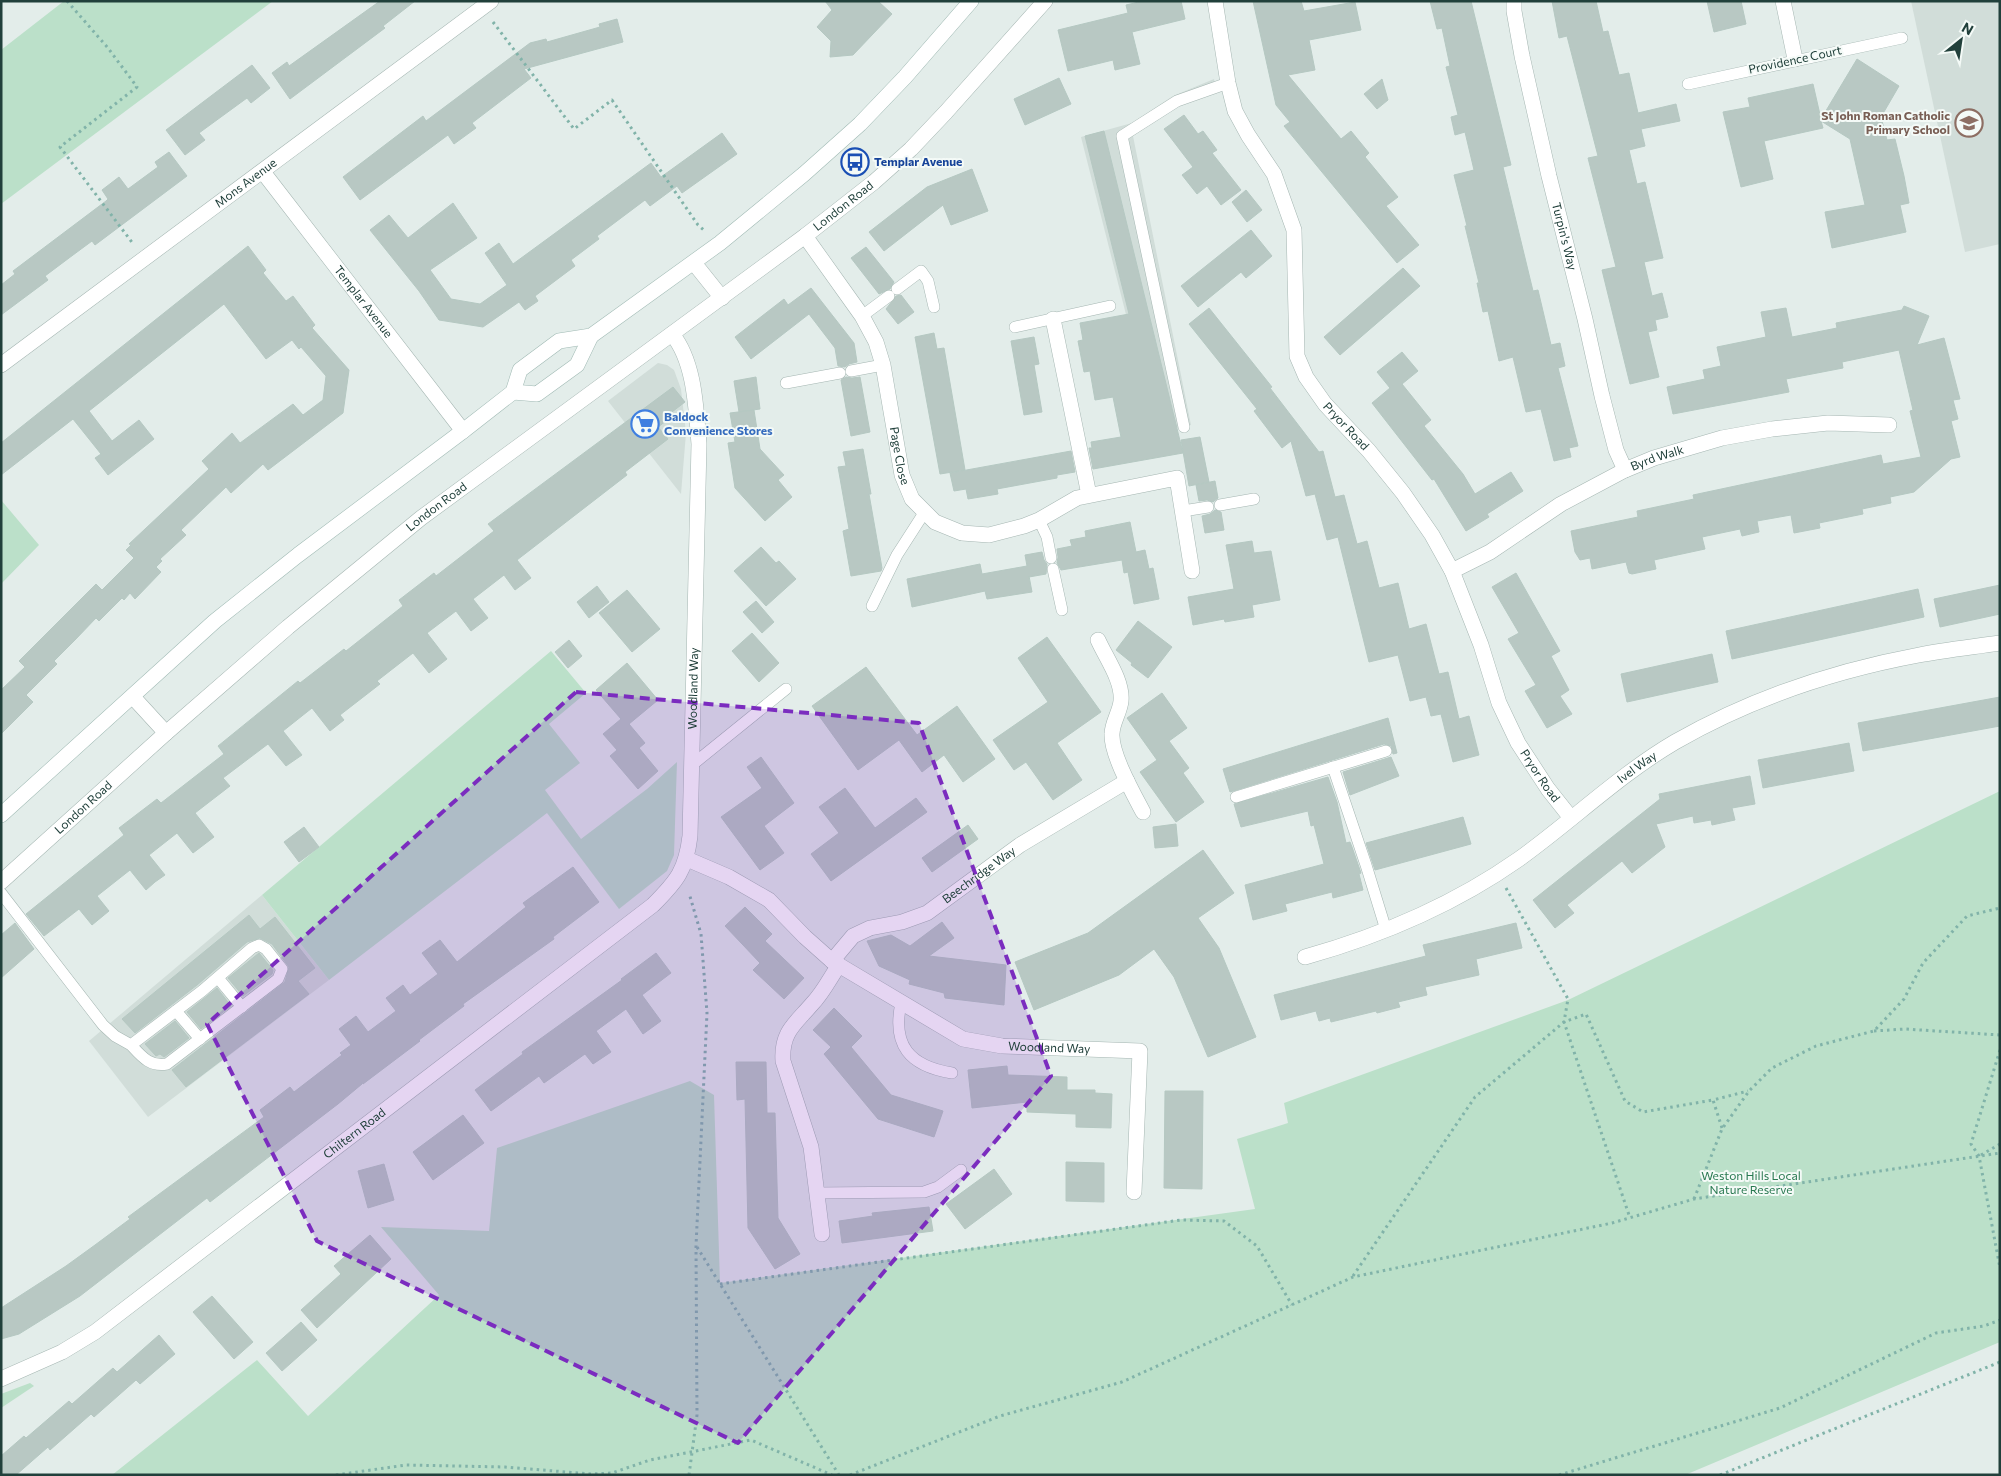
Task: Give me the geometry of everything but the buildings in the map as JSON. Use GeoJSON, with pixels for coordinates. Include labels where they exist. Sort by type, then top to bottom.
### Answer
{"type":"FeatureCollection","features":[{"type":"Feature","properties":{"kind":"street","name":"Pryor Road"},"geometry":{"type":"LineString","coordinates":[[1215,1],[1228,83],[1235,111],[1248,136],[1274,174],[1294,230],[1297,356],[1306,377],[1325,404],[1369,451],[1403,493],[1432,535],[1452,571],[1481,645],[1499,703],[1514,735],[1532,768],[1571,818]]}},
{"type":"Feature","properties":{"kind":"street","name":"Turpin's Way"},"geometry":{"type":"LineString","coordinates":[[1514,1],[1522,56],[1549,176],[1581,302],[1602,396],[1616,450],[1625,470]]}},
{"type":"Feature","properties":{"kind":"street"},"geometry":{"type":"LineString","coordinates":[[1783,1],[1795,59]]}},
{"type":"Feature","properties":{"kind":"street"},"geometry":{"type":"LineString","coordinates":[[1,815],[215,622],[306,549],[513,392],[520,370],[559,341],[591,336],[694,263],[804,174],[846,136],[905,76],[965,3]]}},
{"type":"Feature","properties":{"kind":"street","name":"Mons Avenue"},"geometry":{"type":"LineString","coordinates":[[1,365],[487,4]]}},
{"type":"Feature","properties":{"kind":"street","name":"London Road"},"geometry":{"type":"LineString","coordinates":[[1,882],[166,733],[288,627],[421,518],[722,298],[882,175],[911,149],[946,112],[1035,5]]}},
{"type":"Feature","properties":{"kind":"street","name":"Templar Avenue"},"geometry":{"type":"LineString","coordinates":[[262,172],[463,431]]}},
{"type":"Feature","properties":{"kind":"street","name":"Page Close"},"geometry":{"type":"LineString","coordinates":[[805,236],[862,316],[876,342],[902,475],[912,499],[924,513],[947,528],[974,535],[989,535],[1039,520],[1067,502],[1089,495],[1176,478],[1184,511],[1192,571]]}},
{"type":"Feature","properties":{"kind":"street"},"geometry":{"type":"LineString","coordinates":[[694,263],[722,298]]}},
{"type":"Feature","properties":{"kind":"street"},"geometry":{"type":"LineString","coordinates":[[1052,319],[1089,495]]}},
{"type":"Feature","properties":{"kind":"street","name":"Woodland Way"},"geometry":{"type":"LineString","coordinates":[[672,334],[677,340],[690,372],[696,405],[699,444],[690,836],[687,859],[729,877],[769,900],[805,937],[836,963],[949,1033],[962,1039],[982,1044],[1140,1051],[1134,1192]]}},
{"type":"Feature","properties":{"kind":"street"},"geometry":{"type":"LineString","coordinates":[[513,392],[537,394],[577,365],[591,336]]}},
{"type":"Feature","properties":{"kind":"street","name":"Byrd Walk"},"geometry":{"type":"LineString","coordinates":[[1452,571],[1490,552],[1561,504],[1625,470],[1654,458],[1722,438],[1772,429],[1820,424],[1888,425]]}},
{"type":"Feature","properties":{"kind":"street"},"geometry":{"type":"LineString","coordinates":[[1098,640],[1119,684],[1122,699],[1112,733],[1114,746],[1127,781],[1143,812]]}},
{"type":"Feature","properties":{"kind":"street","name":"Ivel Way"},"geometry":{"type":"LineString","coordinates":[[1305,956],[1386,930],[1446,902],[1518,860],[1642,763],[1712,722],[1747,705],[1842,672],[1876,663],[1921,654],[2000,643]]}},
{"type":"Feature","properties":{"kind":"street"},"geometry":{"type":"LineString","coordinates":[[133,697],[166,733]]}},
{"type":"Feature","properties":{"kind":"street","name":"Beechridge Way"},"geometry":{"type":"LineString","coordinates":[[836,963],[853,936],[870,928],[902,922],[927,913],[1020,845],[1127,781]]}},
{"type":"Feature","properties":{"kind":"street","name":"Chiltern Road"},"geometry":{"type":"LineString","coordinates":[[1,1379],[62,1352],[95,1332],[653,905],[678,877],[687,859]]}},
{"type":"Feature","properties":{"kind":"street"},"geometry":{"type":"LineString","coordinates":[[822,1234],[811,1147],[785,1068],[782,1049],[794,1023],[812,1005],[836,963]]}},
{"type":"Feature","properties":{"kind":"lane","name":"Providence Court"},"geometry":{"type":"LineString","coordinates":[[1688,84],[1795,59],[1902,38]]}},
{"type":"Feature","properties":{"kind":"lane"},"geometry":{"type":"LineString","coordinates":[[1184,427],[1122,136],[1177,101],[1228,83]]}},
{"type":"Feature","properties":{"kind":"lane"},"geometry":{"type":"LineString","coordinates":[[862,316],[920,271],[928,281],[934,307]]}},
{"type":"Feature","properties":{"kind":"lane"},"geometry":{"type":"LineString","coordinates":[[1015,327],[1110,306]]}},
{"type":"Feature","properties":{"kind":"lane"},"geometry":{"type":"LineString","coordinates":[[851,370],[882,365]]}},
{"type":"Feature","properties":{"kind":"lane"},"geometry":{"type":"LineString","coordinates":[[786,382],[840,373]]}},
{"type":"Feature","properties":{"kind":"lane"},"geometry":{"type":"LineString","coordinates":[[1220,505],[1254,499]]}},
{"type":"Feature","properties":{"kind":"lane"},"geometry":{"type":"LineString","coordinates":[[1184,511],[1208,507]]}},
{"type":"Feature","properties":{"kind":"lane"},"geometry":{"type":"LineString","coordinates":[[872,606],[897,555],[924,513]]}},
{"type":"Feature","properties":{"kind":"lane"},"geometry":{"type":"LineString","coordinates":[[1039,520],[1047,537],[1062,610]]}},
{"type":"Feature","properties":{"kind":"lane"},"geometry":{"type":"LineString","coordinates":[[692,764],[786,689]]}},
{"type":"Feature","properties":{"kind":"lane"},"geometry":{"type":"LineString","coordinates":[[1236,797],[1386,751]]}},
{"type":"Feature","properties":{"kind":"lane"},"geometry":{"type":"LineString","coordinates":[[1333,767],[1386,930]]}},
{"type":"Feature","properties":{"kind":"lane"},"geometry":{"type":"LineString","coordinates":[[1,893],[103,1025],[115,1036],[132,1045],[148,1062],[158,1066],[167,1064],[278,980],[282,968],[259,945],[252,948],[218,978],[132,1045]]}},
{"type":"Feature","properties":{"kind":"lane"},"geometry":{"type":"LineString","coordinates":[[218,978],[242,1006]]}},
{"type":"Feature","properties":{"kind":"lane"},"geometry":{"type":"LineString","coordinates":[[901,1003],[898,1030],[905,1048],[911,1056],[931,1068],[952,1073]]}},
{"type":"Feature","properties":{"kind":"lane"},"geometry":{"type":"LineString","coordinates":[[176,1011],[200,1039]]}},
{"type":"Feature","properties":{"kind":"lane"},"geometry":{"type":"LineString","coordinates":[[817,1194],[924,1192],[938,1186],[961,1170]]}},
{"type":"Feature","properties":{"kind":"path"},"geometry":{"type":"LineString","coordinates":[[67,1],[108,48],[137,87],[60,147],[144,260]]}},
{"type":"Feature","properties":{"kind":"path"},"geometry":{"type":"LineString","coordinates":[[487,4],[574,129],[612,100],[698,225],[720,243]]}},
{"type":"Feature","properties":{"kind":"path"},"geometry":{"type":"LineString","coordinates":[[846,136],[882,175]]}},
{"type":"Feature","properties":{"kind":"path"},"geometry":{"type":"LineString","coordinates":[[1497,872],[1568,999],[1564,1022],[1630,1218]]}},
{"type":"Feature","properties":{"kind":"path"},"geometry":{"type":"LineString","coordinates":[[678,877],[689,892],[701,934],[707,1012],[696,1246],[697,1415],[694,1450],[689,1475]]}},
{"type":"Feature","properties":{"kind":"path"},"geometry":{"type":"LineString","coordinates":[[1874,1031],[1904,999],[1923,963],[1967,916],[2000,908]]}},
{"type":"Feature","properties":{"kind":"path"},"geometry":{"type":"LineString","coordinates":[[1353,1276],[1475,1097],[1564,1022],[1586,1014],[1625,1101],[1643,1112],[1713,1100],[1749,1091]]}},
{"type":"Feature","properties":{"kind":"path"},"geometry":{"type":"LineString","coordinates":[[1694,1199],[1722,1129],[1749,1091],[1772,1068],[1816,1046],[1874,1031],[1905,1029],[2000,1035]]}},
{"type":"Feature","properties":{"kind":"path"},"geometry":{"type":"LineString","coordinates":[[2000,1050],[1971,1144],[1978,1156],[2000,1268]]}},
{"type":"Feature","properties":{"kind":"path"},"geometry":{"type":"LineString","coordinates":[[1713,1100],[1722,1129]]}},
{"type":"Feature","properties":{"kind":"path"},"geometry":{"type":"LineString","coordinates":[[1978,1156],[2000,1144]]}},
{"type":"Feature","properties":{"kind":"path"},"geometry":{"type":"LineString","coordinates":[[850,1475],[1000,1416],[1122,1382],[1353,1276],[1630,1218],[1694,1199],[2000,1153]]}},
{"type":"Feature","properties":{"kind":"path"},"geometry":{"type":"LineString","coordinates":[[720,1284],[1182,1220],[1224,1221],[1256,1246],[1292,1305]]}},
{"type":"Feature","properties":{"kind":"path"},"geometry":{"type":"LineString","coordinates":[[696,1246],[839,1475]]}},
{"type":"Feature","properties":{"kind":"path"},"geometry":{"type":"LineString","coordinates":[[1559,1475],[1780,1408],[1936,1333],[1984,1326],[2000,1320]]}},
{"type":"Feature","properties":{"kind":"path"},"geometry":{"type":"LineString","coordinates":[[1720,1475],[2000,1362]]}},
{"type":"Feature","properties":{"kind":"path"},"geometry":{"type":"LineString","coordinates":[[336,1475],[406,1465],[505,1466],[591,1474],[612,1473],[650,1460],[752,1440],[832,1475]]}},
{"type":"Feature","properties":{"kind":"highlighted area"},"geometry":{"type":"Polygon","coordinates":[[[576,692],[919,723],[1051,1076],[738,1443],[317,1241],[207,1024],[576,692]]]}},
{"type":"Feature","properties":{"kind":"shaded area","name":"St John Roman Catholic Primary School"},"geometry":{"type":"Polygon","coordinates":[[[1911,1],[2000,1],[2000,244],[1965,252],[1911,1]]]}},
{"type":"Feature","properties":{"kind":"shaded area"},"geometry":{"type":"Polygon","coordinates":[[[1214,79],[1216,91],[1178,106],[1133,136],[1191,425],[1156,433],[1081,137],[1132,123],[1173,96],[1214,79]]]}},
{"type":"Feature","properties":{"kind":"shaded area"},"geometry":{"type":"Polygon","coordinates":[[[658,363],[667,365],[674,370],[681,389],[686,433],[681,494],[608,401],[658,363]]]}},
{"type":"Feature","properties":{"kind":"shaded area"},"geometry":{"type":"Polygon","coordinates":[[[262,895],[329,980],[148,1117],[89,1041],[262,895]]]}},
{"type":"Feature","properties":{"kind":"green space"},"geometry":{"type":"Polygon","coordinates":[[[64,1],[273,1],[1,204],[1,50],[64,1]]]}},
{"type":"Feature","properties":{"kind":"green space"},"geometry":{"type":"Polygon","coordinates":[[[1,500],[39,545],[1,584],[1,500]]]}},
{"type":"Feature","properties":{"kind":"green space"},"geometry":{"type":"Polygon","coordinates":[[[551,651],[586,693],[549,724],[580,763],[545,790],[581,839],[647,789],[677,762],[674,855],[667,871],[619,909],[547,813],[329,980],[262,895],[551,651]]]}},
{"type":"Feature","properties":{"kind":"green space","name":"Weston Hills Local Nature Reserve"},"geometry":{"type":"Polygon","coordinates":[[[2000,791],[2000,1342],[1685,1475],[112,1475],[257,1360],[308,1416],[439,1295],[381,1227],[489,1231],[497,1148],[690,1081],[714,1095],[720,1283],[1255,1209],[1237,1139],[1288,1123],[1284,1103],[1568,1000],[2000,791]]]}},
{"type":"Feature","properties":{"kind":"green space"},"geometry":{"type":"Polygon","coordinates":[[[30,1383],[34,1386],[1,1408],[1,1394],[30,1383]]]}},
{"type":"Feature","properties":{"kind":"place","name":"St John Roman Catholic Primary School"},"geometry":{"type":"Point","coordinates":[1969,123]}},
{"type":"Feature","properties":{"kind":"place","name":"Templar Avenue"},"geometry":{"type":"Point","coordinates":[855,162]}},
{"type":"Feature","properties":{"kind":"place","name":"Baldock Convenience Stores"},"geometry":{"type":"Point","coordinates":[645,424]}}]}
